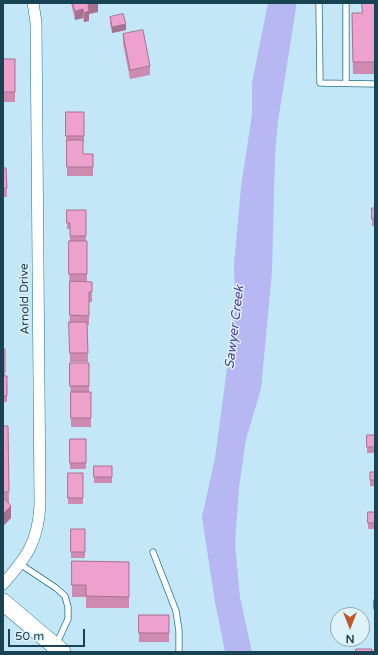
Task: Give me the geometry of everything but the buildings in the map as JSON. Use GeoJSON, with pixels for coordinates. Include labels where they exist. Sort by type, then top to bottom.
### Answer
{"type":"FeatureCollection","features":[{"type":"Feature","properties":{"kind":"main road"},"geometry":{"type":"LineString","coordinates":[[3,602],[58,649]]}},
{"type":"Feature","properties":{"kind":"street","name":"Arnold Drive"},"geometry":{"type":"LineString","coordinates":[[3,584],[20,564],[32,545],[39,518],[40,505],[36,22],[33,3]]}},
{"type":"Feature","properties":{"kind":"lane"},"geometry":{"type":"LineString","coordinates":[[319,3],[320,83],[375,84]]}},
{"type":"Feature","properties":{"kind":"lane"},"geometry":{"type":"LineString","coordinates":[[346,3],[346,83]]}},
{"type":"Feature","properties":{"kind":"lane"},"geometry":{"type":"LineString","coordinates":[[153,552],[176,611],[179,631],[179,652]]}},
{"type":"Feature","properties":{"kind":"lane"},"geometry":{"type":"LineString","coordinates":[[20,564],[56,588],[65,596],[68,607],[68,619],[58,649]]}},
{"type":"Feature","properties":{"kind":"water","name":"Sawyer Creek"},"geometry":{"type":"Polygon","coordinates":[[[268,3],[296,3],[296,8],[278,121],[275,154],[272,272],[261,389],[246,439],[239,487],[235,544],[240,597],[252,652],[225,652],[215,602],[202,517],[215,458],[235,312],[234,265],[241,187],[252,114],[252,83],[268,3]]]}}]}
